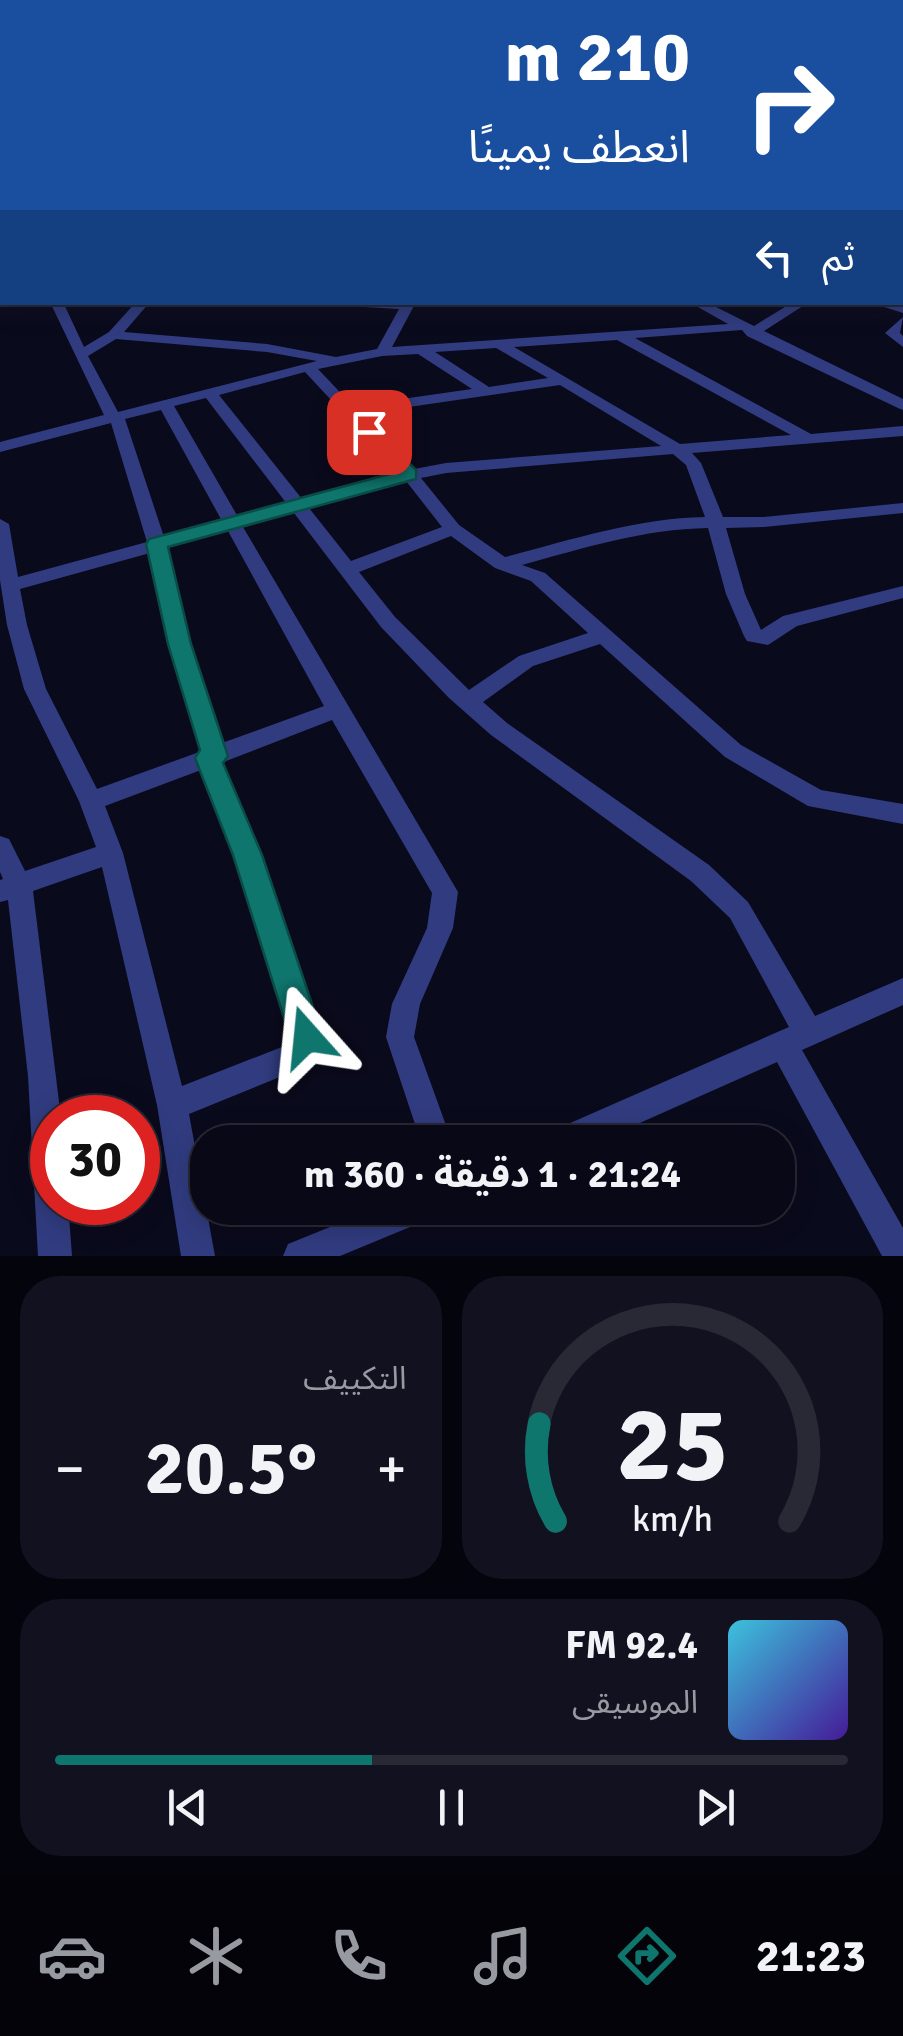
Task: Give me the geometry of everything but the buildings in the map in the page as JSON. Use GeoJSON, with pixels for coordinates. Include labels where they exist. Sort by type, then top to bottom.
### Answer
{"type":"FeatureCollection","features":[{"type":"Feature","properties":{"kind":"street"},"geometry":{"type":"LineString","coordinates":[[57,305],[106,409],[116,419],[157,544],[212,757],[307,1037],[297,1056],[172,1105]]}},
{"type":"Feature","properties":{"kind":"street"},"geometry":{"type":"LineString","coordinates":[[81,354],[114,335],[141,305]]}},
{"type":"Feature","properties":{"kind":"street"},"geometry":{"type":"LineString","coordinates":[[382,352],[408,305]]}},
{"type":"Feature","properties":{"kind":"street"},"geometry":{"type":"LineString","coordinates":[[700,305],[903,404]]}},
{"type":"Feature","properties":{"kind":"street"},"geometry":{"type":"LineString","coordinates":[[0,447],[337,360],[382,352],[619,334],[745,330],[796,305]]}},
{"type":"Feature","properties":{"kind":"street"},"geometry":{"type":"LineString","coordinates":[[903,321],[892,333],[903,343]]}},
{"type":"Feature","properties":{"kind":"street"},"geometry":{"type":"LineString","coordinates":[[619,334],[809,439]]}},
{"type":"Feature","properties":{"kind":"street"},"geometry":{"type":"LineString","coordinates":[[114,335],[267,348],[337,360]]}},
{"type":"Feature","properties":{"kind":"street"},"geometry":{"type":"LineString","coordinates":[[497,343],[675,448],[693,463],[717,522],[731,588],[754,636],[768,638],[790,621],[903,592]]}},
{"type":"Feature","properties":{"kind":"street"},"geometry":{"type":"LineString","coordinates":[[420,349],[486,392]]}},
{"type":"Feature","properties":{"kind":"street"},"geometry":{"type":"LineString","coordinates":[[308,368],[410,474],[453,529],[502,564],[538,577],[733,751],[816,798],[903,814]]}},
{"type":"Feature","properties":{"kind":"street"},"geometry":{"type":"LineString","coordinates":[[349,411],[560,381]]}},
{"type":"Feature","properties":{"kind":"street"},"geometry":{"type":"LineString","coordinates":[[211,394],[388,622],[468,702],[739,910],[900,1256]]}},
{"type":"Feature","properties":{"kind":"street"},"geometry":{"type":"LineString","coordinates":[[166,405],[444,892],[440,928],[406,1004],[400,1036],[430,1125]]}},
{"type":"Feature","properties":{"kind":"street"},"geometry":{"type":"LineString","coordinates":[[12,585],[410,474],[903,431]]}},
{"type":"Feature","properties":{"kind":"street"},"geometry":{"type":"LineString","coordinates":[[502,564],[621,532],[673,523],[764,522],[903,508]]}},
{"type":"Feature","properties":{"kind":"street"},"geometry":{"type":"LineString","coordinates":[[0,524],[17,625],[35,688],[91,801],[111,853],[172,1105],[198,1256]]}},
{"type":"Feature","properties":{"kind":"street"},"geometry":{"type":"LineString","coordinates":[[348,569],[453,529]]}},
{"type":"Feature","properties":{"kind":"street"},"geometry":{"type":"LineString","coordinates":[[468,702],[526,661],[601,636]]}},
{"type":"Feature","properties":{"kind":"street"},"geometry":{"type":"LineString","coordinates":[[91,801],[337,710]]}},
{"type":"Feature","properties":{"kind":"street"},"geometry":{"type":"LineString","coordinates":[[0,846],[43,1076],[55,1256]]}},
{"type":"Feature","properties":{"kind":"street"},"geometry":{"type":"LineString","coordinates":[[10,888],[111,853]]}},
{"type":"Feature","properties":{"kind":"street"},"geometry":{"type":"LineString","coordinates":[[601,1125],[903,990]]}},
{"type":"Feature","properties":{"kind":"street"},"geometry":{"type":"LineString","coordinates":[[300,1256],[374,1225]]}},
{"type":"Feature","properties":{"kind":"route"},"geometry":{"type":"LineString","coordinates":[[307,1037],[248,855],[208,758],[215,756],[180,644],[157,544],[410,474],[369,432]]}}]}
